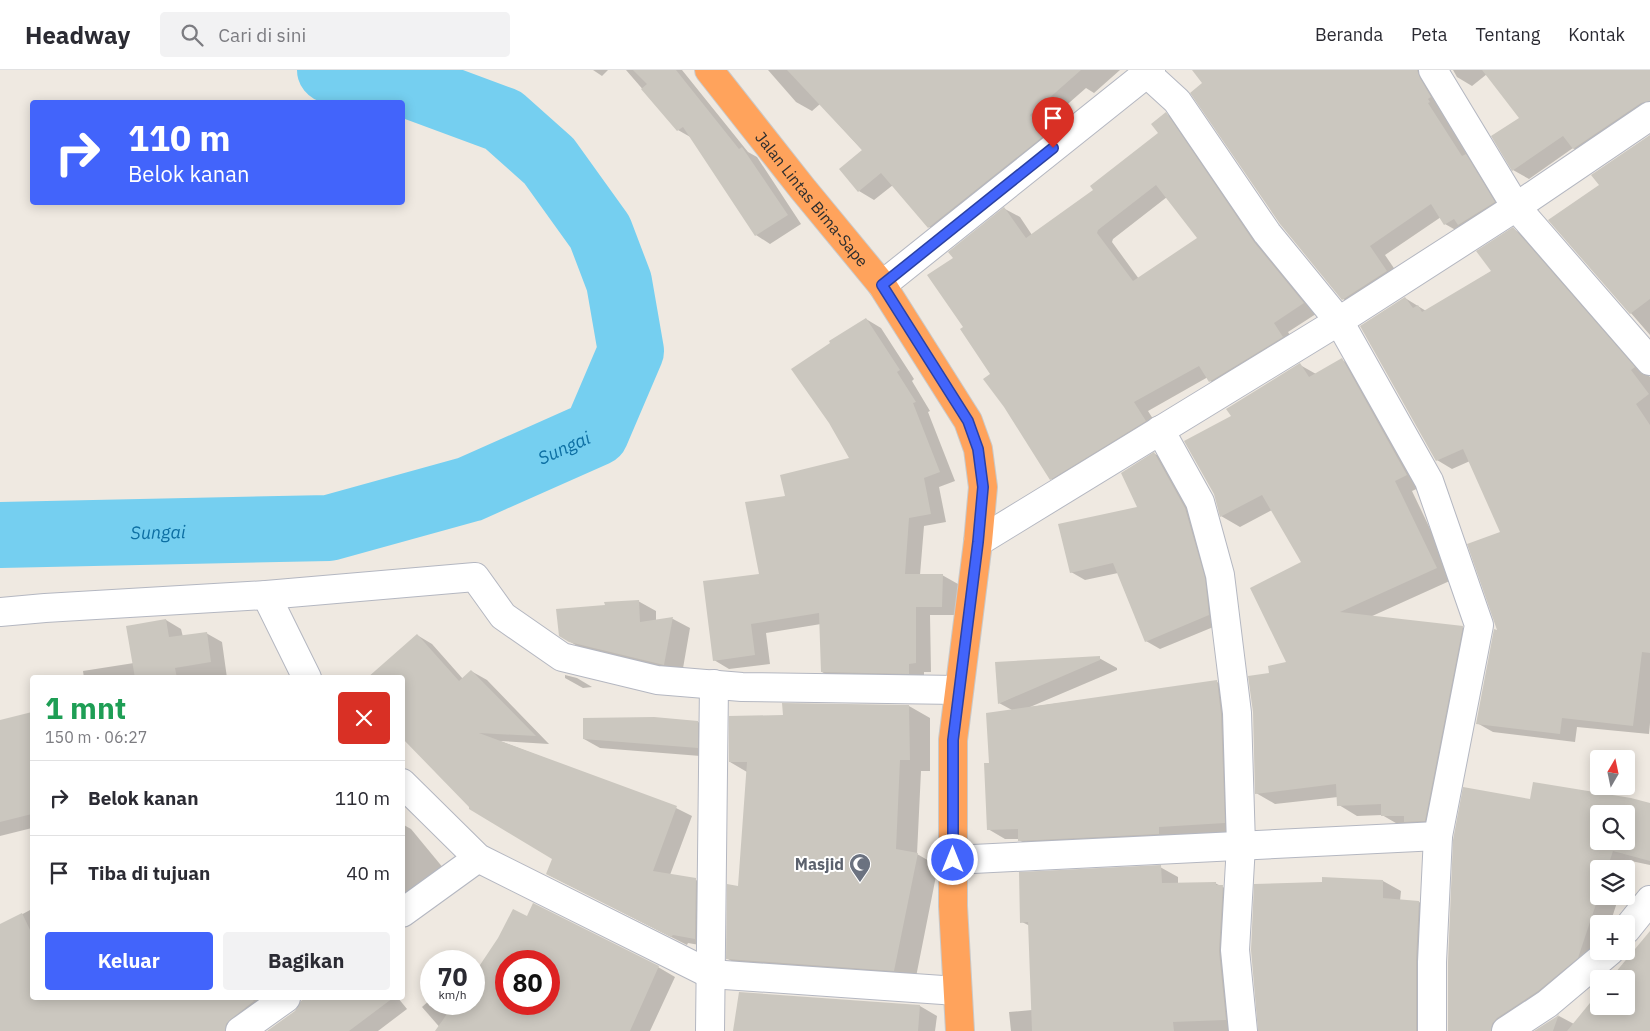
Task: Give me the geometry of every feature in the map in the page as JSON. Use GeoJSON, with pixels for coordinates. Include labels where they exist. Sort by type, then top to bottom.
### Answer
{"type":"FeatureCollection","features":[{"type":"Feature","properties":{"kind":"highway","name":"Jalan Lintas Bima-Sape"},"geometry":{"type":"LineString","coordinates":[[710,70],[802,188],[882,285],[968,421],[978,449],[983,487],[978,542],[953,740],[953,906],[960,1031]]}},
{"type":"Feature","properties":{"kind":"street"},"geometry":{"type":"LineString","coordinates":[[1433,70],[1516,207],[1650,361]]}},
{"type":"Feature","properties":{"kind":"street"},"geometry":{"type":"LineString","coordinates":[[882,285],[1147,71],[1176,101],[1267,233],[1339,321],[1429,481],[1479,625],[1438,836],[1432,962],[1432,1031]]}},
{"type":"Feature","properties":{"kind":"street"},"geometry":{"type":"LineString","coordinates":[[978,542],[1339,321],[1516,207],[1650,116]]}},
{"type":"Feature","properties":{"kind":"street"},"geometry":{"type":"LineString","coordinates":[[1160,430],[1200,502],[1220,575],[1237,713],[1241,845],[1235,950],[1243,1031]]}},
{"type":"Feature","properties":{"kind":"street"},"geometry":{"type":"LineString","coordinates":[[0,612],[266,596],[475,578],[503,616],[562,657],[656,680],[742,687],[958,690]]}},
{"type":"Feature","properties":{"kind":"street"},"geometry":{"type":"LineString","coordinates":[[266,596],[306,675]]}},
{"type":"Feature","properties":{"kind":"street"},"geometry":{"type":"LineString","coordinates":[[710,1031],[714,684]]}},
{"type":"Feature","properties":{"kind":"street"},"geometry":{"type":"LineString","coordinates":[[405,786],[478,858],[710,974],[958,990]]}},
{"type":"Feature","properties":{"kind":"street"},"geometry":{"type":"LineString","coordinates":[[953,860],[1438,836]]}},
{"type":"Feature","properties":{"kind":"street"},"geometry":{"type":"LineString","coordinates":[[405,911],[478,858]]}},
{"type":"Feature","properties":{"kind":"street"},"geometry":{"type":"LineString","coordinates":[[1635,919],[1650,900]]}},
{"type":"Feature","properties":{"kind":"street"},"geometry":{"type":"LineString","coordinates":[[1506,1031],[1548,1004],[1599,960]]}},
{"type":"Feature","properties":{"kind":"street"},"geometry":{"type":"LineString","coordinates":[[240,1031],[283,1000]]}},
{"type":"Feature","properties":{"kind":"building"},"geometry":{"type":"Polygon","coordinates":[[[633,70],[676,70],[739,149],[742,147],[788,215],[755,236],[683,127],[677,131],[641,89],[647,84],[633,70]]]}},
{"type":"Feature","properties":{"kind":"building"},"geometry":{"type":"Polygon","coordinates":[[[787,70],[1081,70],[1030,115],[1046,134],[928,228],[881,173],[858,192],[839,169],[862,150],[787,70]]]}},
{"type":"Feature","properties":{"kind":"building"},"geometry":{"type":"Polygon","coordinates":[[[1192,70],[1417,70],[1431,97],[1428,99],[1430,102],[1428,103],[1462,156],[1466,154],[1495,202],[1458,225],[1454,219],[1444,225],[1431,204],[1370,246],[1387,271],[1342,300],[1280,224],[1190,93],[1202,83],[1192,70]]]}},
{"type":"Feature","properties":{"kind":"building"},"geometry":{"type":"Polygon","coordinates":[[[1482,70],[1650,70],[1650,101],[1641,103],[1573,149],[1563,136],[1512,171],[1491,136],[1519,118],[1482,70]]]}},
{"type":"Feature","properties":{"kind":"building"},"geometry":{"type":"Polygon","coordinates":[[[1166,112],[1254,242],[1304,303],[1274,323],[1283,337],[1209,382],[1199,366],[1134,402],[1146,421],[1050,480],[1004,407],[983,379],[990,374],[960,329],[963,327],[927,275],[953,258],[948,252],[1004,207],[1026,238],[1093,190],[1090,186],[1158,133],[1151,124],[1166,112]],[[1156,185],[1098,230],[1097,233],[1133,281],[1197,238],[1156,185]]]}},
{"type":"Feature","properties":{"kind":"building"},"geometry":{"type":"Polygon","coordinates":[[[1650,135],[1650,299],[1630,314],[1548,220],[1599,185],[1591,175],[1650,135]]]}},
{"type":"Feature","properties":{"kind":"building"},"geometry":{"type":"Polygon","coordinates":[[[1513,227],[1635,367],[1631,370],[1649,394],[1636,404],[1650,425],[1650,653],[1642,652],[1633,726],[1562,718],[1560,734],[1476,724],[1494,629],[1497,630],[1467,544],[1500,532],[1463,449],[1436,461],[1360,326],[1405,297],[1413,308],[1418,305],[1422,312],[1491,271],[1476,251],[1513,227]]]}},
{"type":"Feature","properties":{"kind":"building"},"geometry":{"type":"Polygon","coordinates":[[[866,318],[900,370],[897,372],[916,402],[913,403],[940,472],[924,478],[931,514],[909,518],[905,574],[943,574],[942,607],[916,607],[916,663],[909,664],[909,674],[821,672],[819,613],[751,624],[755,655],[713,661],[703,581],[759,574],[745,502],[785,496],[780,475],[849,458],[829,423],[791,369],[830,343],[829,341],[866,318]]]}},
{"type":"Feature","properties":{"kind":"building"},"geometry":{"type":"Polygon","coordinates":[[[1342,358],[1407,475],[1395,481],[1437,568],[1340,612],[1463,626],[1425,821],[1404,822],[1404,816],[1381,816],[1381,804],[1337,806],[1336,784],[1255,794],[1253,712],[1248,676],[1269,673],[1268,666],[1286,662],[1250,588],[1301,562],[1262,495],[1220,517],[1214,494],[1184,441],[1231,416],[1226,409],[1300,363],[1309,377],[1342,358]]]}},
{"type":"Feature","properties":{"kind":"building"},"geometry":{"type":"Polygon","coordinates":[[[1154,452],[1185,508],[1205,578],[1209,615],[1145,642],[1113,563],[1070,573],[1058,524],[1137,507],[1121,473],[1154,452]]]}},
{"type":"Feature","properties":{"kind":"building"},"geometry":{"type":"Polygon","coordinates":[[[639,600],[640,622],[673,617],[664,665],[569,642],[559,636],[556,609],[605,605],[604,602],[639,600]]]}},
{"type":"Feature","properties":{"kind":"building"},"geometry":{"type":"Polygon","coordinates":[[[166,619],[169,637],[207,632],[211,662],[175,668],[176,675],[134,675],[126,626],[166,619]]]}},
{"type":"Feature","properties":{"kind":"building"},"geometry":{"type":"Polygon","coordinates":[[[417,634],[459,681],[471,670],[536,736],[479,733],[677,806],[653,871],[696,878],[695,939],[673,935],[671,937],[546,874],[552,859],[469,809],[405,741],[405,675],[370,675],[417,634]]]}},
{"type":"Feature","properties":{"kind":"building"},"geometry":{"type":"Polygon","coordinates":[[[1100,656],[1100,660],[998,704],[995,662],[1100,656]]]}},
{"type":"Feature","properties":{"kind":"building"},"geometry":{"type":"Polygon","coordinates":[[[1217,680],[1221,714],[1225,823],[1159,827],[1159,834],[1018,841],[1018,829],[987,830],[984,763],[989,763],[986,713],[1217,680]]]}},
{"type":"Feature","properties":{"kind":"building"},"geometry":{"type":"Polygon","coordinates":[[[782,703],[909,705],[910,760],[900,760],[896,849],[918,853],[894,971],[726,959],[727,884],[738,886],[747,762],[729,762],[729,716],[783,715],[782,703]]]}},
{"type":"Feature","properties":{"kind":"building"},"geometry":{"type":"Polygon","coordinates":[[[30,712],[30,814],[0,822],[0,720],[30,712]]]}},
{"type":"Feature","properties":{"kind":"building"},"geometry":{"type":"Polygon","coordinates":[[[654,717],[698,721],[698,748],[583,739],[583,718],[654,717]]]}},
{"type":"Feature","properties":{"kind":"building"},"geometry":{"type":"Polygon","coordinates":[[[1533,782],[1590,791],[1590,795],[1613,795],[1650,803],[1650,861],[1613,851],[1610,860],[1590,860],[1590,905],[1596,905],[1592,915],[1590,915],[1590,922],[1578,958],[1538,991],[1497,1018],[1492,1024],[1491,1031],[1448,1031],[1448,962],[1453,840],[1463,787],[1530,799],[1533,782]]]}},
{"type":"Feature","properties":{"kind":"building"},"geometry":{"type":"Polygon","coordinates":[[[1161,865],[1162,883],[1216,882],[1216,885],[1223,885],[1219,951],[1226,1020],[1173,1022],[1174,1031],[1032,1031],[1028,922],[1020,923],[1019,872],[1161,865]]]}},
{"type":"Feature","properties":{"kind":"building"},"geometry":{"type":"Polygon","coordinates":[[[1322,877],[1383,880],[1383,898],[1419,901],[1416,961],[1416,1031],[1258,1031],[1251,950],[1254,884],[1322,882],[1322,877]]]}},
{"type":"Feature","properties":{"kind":"building"},"geometry":{"type":"Polygon","coordinates":[[[533,903],[659,966],[630,1031],[435,1031],[446,1015],[485,1015],[485,958],[498,938],[513,909],[527,916],[533,903]]]}},
{"type":"Feature","properties":{"kind":"building"},"geometry":{"type":"Polygon","coordinates":[[[22,913],[30,930],[30,1000],[254,1001],[226,1024],[225,1031],[0,1031],[0,924],[22,913]]]}},
{"type":"Feature","properties":{"kind":"building"},"geometry":{"type":"Polygon","coordinates":[[[1650,931],[1650,1031],[1567,1031],[1590,1003],[1590,1015],[1635,1015],[1635,970],[1618,970],[1626,960],[1635,960],[1635,949],[1650,931]]]}},
{"type":"Feature","properties":{"kind":"building"},"geometry":{"type":"Polygon","coordinates":[[[739,992],[920,1005],[918,1031],[733,1031],[739,992]]]}},
{"type":"Feature","properties":{"kind":"building"},"geometry":{"type":"Polygon","coordinates":[[[390,1000],[349,1031],[267,1031],[295,1011],[301,1001],[390,1000]]]}},
{"type":"Feature","properties":{"kind":"building"},"geometry":{"type":"Polygon","coordinates":[[[1559,1014],[1553,1031],[1534,1031],[1556,1017],[1559,1014]]]}},
{"type":"Feature","properties":{"kind":"waterway","name":"Sungai"},"geometry":{"type":"LineString","coordinates":[[0,535],[329,528],[470,489],[596,433],[631,351],[619,282],[600,232],[549,161],[503,120],[384,76],[330,70]]}},
{"type":"Feature","properties":{"kind":"place","name":"Masjid"},"geometry":{"type":"Point","coordinates":[860,883]}},
{"type":"Feature","properties":{"kind":"route"},"geometry":{"type":"LineString","coordinates":[[953,860],[953,740],[978,542],[983,487],[978,449],[968,421],[882,285],[1053,148]]}}]}
